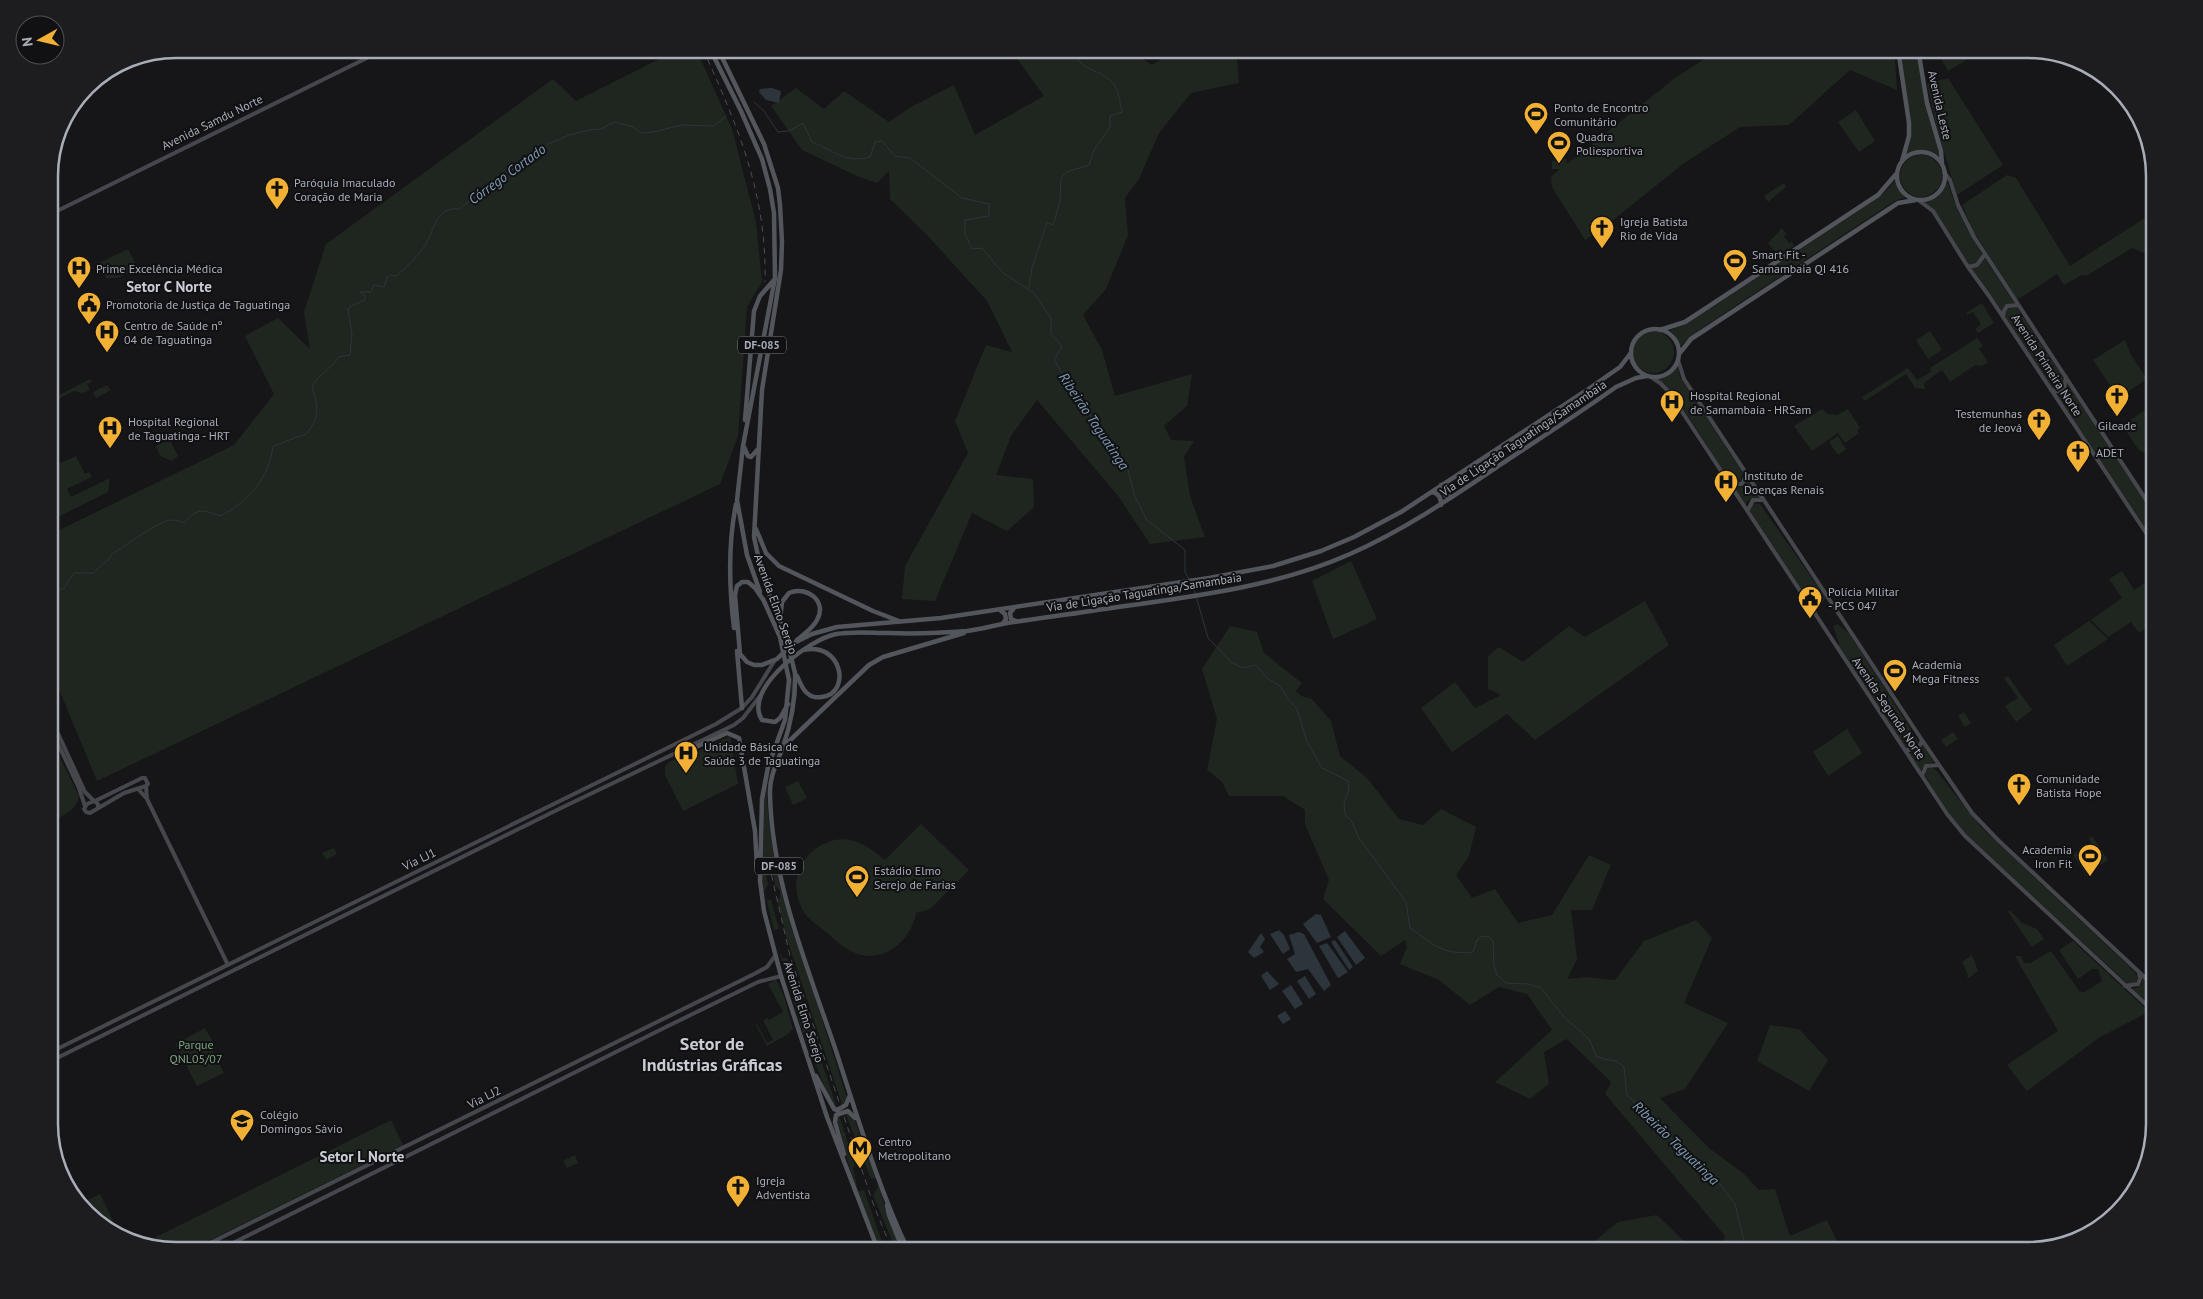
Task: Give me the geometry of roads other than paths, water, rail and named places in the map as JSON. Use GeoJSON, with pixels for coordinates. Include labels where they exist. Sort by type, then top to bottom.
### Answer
{"type":"FeatureCollection","features":[{"type":"Feature","properties":{"kind":"main road","name":"Avenida Samdu Norte"},"geometry":{"type":"LineString","coordinates":[[58,211],[367,58]]}},
{"type":"Feature","properties":{"kind":"main road","name":"Avenida Elmo Serejo"},"geometry":{"type":"LineString","coordinates":[[714,58],[753,136],[767,175],[776,233],[775,278],[743,445],[737,500],[747,555],[780,637],[789,680],[788,704],[781,736],[768,766],[762,799],[760,881],[764,911],[781,976],[811,1066],[875,1242]]}},
{"type":"Feature","properties":{"kind":"main road","name":"Avenida Elmo Serejo"},"geometry":{"type":"LineString","coordinates":[[722,58],[764,144],[778,188],[780,205],[781,270],[762,390],[754,520],[754,537],[759,564],[785,633],[795,674],[794,708],[772,777],[770,792],[777,856],[785,894],[801,948],[864,1136],[905,1242]]}},
{"type":"Feature","properties":{"kind":"main road"},"geometry":{"type":"LineString","coordinates":[[1660,330],[1671,336],[1675,341],[1679,354],[1678,360],[1670,372],[1664,375],[1649,377],[1636,368],[1630,354],[1636,337],[1648,330],[1660,330],[1680,325],[1878,195],[1897,173],[1909,136],[1909,123],[1899,58]]}},
{"type":"Feature","properties":{"kind":"main road","name":"Avenida Leste"},"geometry":{"type":"LineString","coordinates":[[1920,58],[1927,103],[1941,151],[1942,166]]}},
{"type":"Feature","properties":{"kind":"main road"},"geometry":{"type":"LineString","coordinates":[[1679,354],[1691,339],[1772,284],[1889,209],[1898,204],[1932,197],[1938,192],[1944,179],[1944,172],[1942,166],[1933,156],[1920,152],[1907,156],[1902,161]]}},
{"type":"Feature","properties":{"kind":"main road","name":"Avenida Primeira Norte"},"geometry":{"type":"LineString","coordinates":[[1944,172],[1950,180],[1958,205],[1969,228],[1984,254],[2145,499]]}},
{"type":"Feature","properties":{"kind":"main road"},"geometry":{"type":"LineString","coordinates":[[1897,173],[1897,180],[1904,193],[1917,200]]}},
{"type":"Feature","properties":{"kind":"main road","name":"Avenida Primeira Norte"},"geometry":{"type":"LineString","coordinates":[[1917,200],[1933,211],[1968,267],[2004,317],[2145,532]]}},
{"type":"Feature","properties":{"kind":"main road"},"geometry":{"type":"LineString","coordinates":[[1968,267],[1977,265],[1984,254]]}},
{"type":"Feature","properties":{"kind":"main road"},"geometry":{"type":"LineString","coordinates":[[759,448],[750,457],[743,445],[754,311],[760,296],[775,278]]}},
{"type":"Feature","properties":{"kind":"main road"},"geometry":{"type":"LineString","coordinates":[[2004,317],[2005,308],[2009,305],[2018,305]]}},
{"type":"Feature","properties":{"kind":"main road","name":"Via de Ligação Taguatinga/Samambaia"},"geometry":{"type":"LineString","coordinates":[[776,659],[792,644],[812,634],[837,627],[903,622],[1015,608],[1209,578],[1273,566],[1320,551],[1372,528],[1432,492],[1614,372],[1630,354]]}},
{"type":"Feature","properties":{"kind":"main road","name":"Avenida Segunda Norte"},"geometry":{"type":"LineString","coordinates":[[1678,360],[1684,379],[1746,474],[1922,740],[1980,822],[2146,978]]}},
{"type":"Feature","properties":{"kind":"main road","name":"Via de Ligação Taguatinga/Samambaia"},"geometry":{"type":"LineString","coordinates":[[762,693],[774,675],[800,651],[819,640],[837,634],[968,631],[1002,624],[1211,594],[1279,579],[1349,555],[1390,535],[1441,505],[1616,387],[1636,378],[1649,377]]}},
{"type":"Feature","properties":{"kind":"main road","name":"Avenida Segunda Norte"},"geometry":{"type":"LineString","coordinates":[[1649,377],[1660,383],[1669,392],[1947,814],[1965,836],[2146,1005]]}},
{"type":"Feature","properties":{"kind":"main road"},"geometry":{"type":"LineString","coordinates":[[2051,390],[2058,391],[2064,389],[2066,377]]}},
{"type":"Feature","properties":{"kind":"main road"},"geometry":{"type":"LineString","coordinates":[[1730,484],[1742,484],[1746,474]]}},
{"type":"Feature","properties":{"kind":"main road"},"geometry":{"type":"LineString","coordinates":[[1441,485],[1444,494],[1452,497]]}},
{"type":"Feature","properties":{"kind":"main road"},"geometry":{"type":"LineString","coordinates":[[1432,492],[1436,492],[1440,498],[1441,505]]}},
{"type":"Feature","properties":{"kind":"main road"},"geometry":{"type":"LineString","coordinates":[[737,500],[732,522],[731,588],[742,708]]}},
{"type":"Feature","properties":{"kind":"main road"},"geometry":{"type":"LineString","coordinates":[[1748,510],[1753,500],[1764,500]]}},
{"type":"Feature","properties":{"kind":"main road"},"geometry":{"type":"LineString","coordinates":[[754,520],[766,553],[778,566],[873,611],[903,622]]}},
{"type":"Feature","properties":{"kind":"main road"},"geometry":{"type":"LineString","coordinates":[[764,601],[748,582],[742,582],[737,586],[735,595],[738,647],[743,659],[754,665],[768,663],[776,659]]}},
{"type":"Feature","properties":{"kind":"main road"},"geometry":{"type":"LineString","coordinates":[[780,622],[782,602],[789,593],[805,591],[818,601],[820,614],[817,621],[792,644]]}},
{"type":"Feature","properties":{"kind":"main road"},"geometry":{"type":"LineString","coordinates":[[1015,608],[1010,613],[1011,619],[1017,622]]}},
{"type":"Feature","properties":{"kind":"main road"},"geometry":{"type":"LineString","coordinates":[[999,610],[1004,612],[1006,618],[1002,624]]}},
{"type":"Feature","properties":{"kind":"main road"},"geometry":{"type":"LineString","coordinates":[[782,748],[869,666],[883,656],[968,631]]}},
{"type":"Feature","properties":{"kind":"main road"},"geometry":{"type":"LineString","coordinates":[[795,674],[807,694],[818,698],[827,697],[834,692],[840,675],[837,662],[830,654],[816,648],[800,651]]}},
{"type":"Feature","properties":{"kind":"main road","name":"Via LJ1"},"geometry":{"type":"LineString","coordinates":[[58,1048],[695,734],[742,708],[752,697],[776,659]]}},
{"type":"Feature","properties":{"kind":"main road"},"geometry":{"type":"LineString","coordinates":[[762,693],[759,712],[762,720],[775,722],[780,718],[788,704]]}},
{"type":"Feature","properties":{"kind":"main road","name":"Via LJ1"},"geometry":{"type":"LineString","coordinates":[[58,1058],[525,826],[734,725],[743,718],[762,693]]}},
{"type":"Feature","properties":{"kind":"main road"},"geometry":{"type":"LineString","coordinates":[[672,746],[676,752],[687,752],[727,733],[734,735],[740,741],[760,881]]}},
{"type":"Feature","properties":{"kind":"main road"},"geometry":{"type":"LineString","coordinates":[[58,734],[85,792],[98,807]]}},
{"type":"Feature","properties":{"kind":"main road"},"geometry":{"type":"LineString","coordinates":[[695,734],[699,742]]}},
{"type":"Feature","properties":{"kind":"main road"},"geometry":{"type":"LineString","coordinates":[[1905,750],[1918,750],[1922,740]]}},
{"type":"Feature","properties":{"kind":"main road"},"geometry":{"type":"LineString","coordinates":[[58,743],[80,788],[85,806],[84,810],[88,814],[124,793],[146,786]]}},
{"type":"Feature","properties":{"kind":"main road"},"geometry":{"type":"LineString","coordinates":[[1922,776],[1926,766],[1939,765]]}},
{"type":"Feature","properties":{"kind":"main road"},"geometry":{"type":"LineString","coordinates":[[85,806],[145,778],[148,784],[146,786],[147,800]]}},
{"type":"Feature","properties":{"kind":"main road"},"geometry":{"type":"LineString","coordinates":[[133,782],[137,790],[147,800],[228,965]]}},
{"type":"Feature","properties":{"kind":"main road"},"geometry":{"type":"LineString","coordinates":[[531,814],[531,819],[534,822]]}},
{"type":"Feature","properties":{"kind":"main road"},"geometry":{"type":"LineString","coordinates":[[523,818],[526,822],[525,826]]}},
{"type":"Feature","properties":{"kind":"main road"},"geometry":{"type":"LineString","coordinates":[[272,943],[275,950]]}},
{"type":"Feature","properties":{"kind":"main road"},"geometry":{"type":"LineString","coordinates":[[264,947],[268,950],[268,954]]}},
{"type":"Feature","properties":{"kind":"main road","name":"Via LJ2"},"geometry":{"type":"LineString","coordinates":[[214,1242],[767,968],[775,956]]}},
{"type":"Feature","properties":{"kind":"main road"},"geometry":{"type":"LineString","coordinates":[[2125,986],[2138,984],[2140,979],[2138,971]]}},
{"type":"Feature","properties":{"kind":"main road","name":"Via LJ2"},"geometry":{"type":"LineString","coordinates":[[235,1242],[758,982],[781,976]]}},
{"type":"Feature","properties":{"kind":"main road"},"geometry":{"type":"LineString","coordinates":[[692,1005],[692,1015]]}},
{"type":"Feature","properties":{"kind":"main road"},"geometry":{"type":"LineString","coordinates":[[140,1008],[139,1014],[141,1016]]}},
{"type":"Feature","properties":{"kind":"main road"},"geometry":{"type":"LineString","coordinates":[[131,1013],[134,1017],[133,1020]]}},
{"type":"Feature","properties":{"kind":"main road"},"geometry":{"type":"LineString","coordinates":[[71,1042],[74,1044],[74,1050]]}},
{"type":"Feature","properties":{"kind":"main road"},"geometry":{"type":"LineString","coordinates":[[611,1046],[611,1050],[615,1053]]}},
{"type":"Feature","properties":{"kind":"main road"},"geometry":{"type":"LineString","coordinates":[[603,1049],[606,1052],[606,1057]]}},
{"type":"Feature","properties":{"kind":"main road"},"geometry":{"type":"LineString","coordinates":[[811,1066],[834,1109],[837,1110],[846,1105],[850,1094]]}},
{"type":"Feature","properties":{"kind":"main road"},"geometry":{"type":"LineString","coordinates":[[845,1163],[835,1122],[836,1115],[841,1112],[852,1112],[864,1136]]}},
{"type":"Feature","properties":{"kind":"main road"},"geometry":{"type":"LineString","coordinates":[[466,1117],[470,1124]]}},
{"type":"Feature","properties":{"kind":"main road"},"geometry":{"type":"LineString","coordinates":[[461,1120],[464,1127]]}},
{"type":"Feature","properties":{"kind":"main road"},"geometry":{"type":"LineString","coordinates":[[350,1175],[354,1183]]}},
{"type":"Feature","properties":{"kind":"main road"},"geometry":{"type":"LineString","coordinates":[[887,1200],[889,1215],[900,1242]]}},
{"type":"Feature","properties":{"kind":"waterway"},"geometry":{"type":"LineString","coordinates":[[1029,288],[1032,268],[1047,222],[1052,225],[1054,222],[1060,201],[1061,178],[1066,172],[1089,165],[1094,150],[1110,127],[1110,116],[1122,112],[1114,84],[1103,75],[1085,66],[1077,58]]}},
{"type":"Feature","properties":{"kind":"waterway","name":"Ribeirão Taguatinga"},"geometry":{"type":"LineString","coordinates":[[754,102],[764,111],[778,132],[789,131],[803,123],[812,142],[839,155],[853,159],[870,157],[875,142],[882,141],[895,156],[910,158],[962,198],[989,204],[989,216],[965,220],[965,234],[972,249],[982,248],[1003,273],[1034,293],[1051,318],[1051,334],[1062,346],[1054,360],[1074,393],[1090,413],[1093,423],[1128,470],[1135,497],[1147,520],[1185,550],[1185,572],[1189,579]]}},
{"type":"Feature","properties":{"kind":"waterway","name":"Córrego Cortado"},"geometry":{"type":"LineString","coordinates":[[58,591],[64,588],[74,573],[94,573],[112,554],[160,524],[173,520],[184,523],[193,514],[201,511],[221,516],[249,496],[267,469],[273,446],[305,435],[314,423],[317,407],[312,386],[339,357],[350,355],[352,335],[348,309],[365,299],[365,296],[360,292],[371,292],[374,285],[384,287],[387,277],[390,275],[396,276],[411,262],[424,247],[436,222],[444,212],[451,209],[459,209],[509,171],[525,164],[548,144],[569,135],[601,129],[615,122],[633,127],[641,133],[654,132],[681,125],[714,126],[726,116]]}},
{"type":"Feature","properties":{"kind":"waterway","name":"Ribeirão Taguatinga"},"geometry":{"type":"LineString","coordinates":[[1192,582],[1208,638],[1231,662],[1243,668],[1256,665],[1267,678],[1280,686],[1297,709],[1307,742],[1322,768],[1348,781],[1349,789],[1344,803],[1345,814],[1352,822],[1359,838],[1406,902],[1410,928],[1439,948],[1453,952],[1473,952],[1477,940],[1482,936],[1489,937],[1493,941],[1494,966],[1497,975],[1506,983],[1528,984],[1541,988],[1565,1018],[1589,1039],[1596,1056],[1616,1061],[1624,1067],[1627,1095],[1674,1141],[1711,1172],[1735,1204],[1744,1242]]}},
{"type":"Feature","properties":{"kind":"railway"},"geometry":{"type":"LineString","coordinates":[[707,58],[728,106],[748,162],[761,219],[765,282]]}},
{"type":"Feature","properties":{"kind":"railway"},"geometry":{"type":"LineString","coordinates":[[769,864],[790,956],[874,1206],[889,1242]]}},
{"type":"Feature","properties":{"kind":"place","name":"Ponto de Encontro Comunitário"},"geometry":{"type":"Point","coordinates":[1536,135]}},
{"type":"Feature","properties":{"kind":"place","name":"Quadra Poliesportiva"},"geometry":{"type":"Point","coordinates":[1559,164]}},
{"type":"Feature","properties":{"kind":"place","name":"Paróquia Imaculado Coração de Maria"},"geometry":{"type":"Point","coordinates":[277,210]}},
{"type":"Feature","properties":{"kind":"place","name":"Igreja Batista Rio de Vida"},"geometry":{"type":"Point","coordinates":[1602,249]}},
{"type":"Feature","properties":{"kind":"place","name":"Smart Fit - Samambaia QI 416"},"geometry":{"type":"Point","coordinates":[1735,282]}},
{"type":"Feature","properties":{"kind":"place","name":"Prime Excelência Médica"},"geometry":{"type":"Point","coordinates":[79,289]}},
{"type":"Feature","properties":{"kind":"place","name":"Promotoria de Justiça de Taguatinga"},"geometry":{"type":"Point","coordinates":[89,325]}},
{"type":"Feature","properties":{"kind":"place","name":"Centro de Saúde nº 04 de Taguatinga"},"geometry":{"type":"Point","coordinates":[107,353]}},
{"type":"Feature","properties":{"kind":"place","name":"Gileade"},"geometry":{"type":"Point","coordinates":[2117,417]}},
{"type":"Feature","properties":{"kind":"place","name":"Hospital Regional de Samambaia - HRSam"},"geometry":{"type":"Point","coordinates":[1672,423]}},
{"type":"Feature","properties":{"kind":"place","name":"Testemunhas de Jeová"},"geometry":{"type":"Point","coordinates":[2039,441]}},
{"type":"Feature","properties":{"kind":"place","name":"Hospital Regional de Taguatinga - HRT"},"geometry":{"type":"Point","coordinates":[110,449]}},
{"type":"Feature","properties":{"kind":"place","name":"ADET"},"geometry":{"type":"Point","coordinates":[2078,473]}},
{"type":"Feature","properties":{"kind":"place","name":"Instituto de Doenças Renais"},"geometry":{"type":"Point","coordinates":[1726,503]}},
{"type":"Feature","properties":{"kind":"place","name":"Polícia Militar - PCS 047"},"geometry":{"type":"Point","coordinates":[1810,619]}},
{"type":"Feature","properties":{"kind":"place","name":"Academia Mega Fitness"},"geometry":{"type":"Point","coordinates":[1895,692]}},
{"type":"Feature","properties":{"kind":"place","name":"Unidade Básica de Saúde 3 de Taguatinga"},"geometry":{"type":"Point","coordinates":[686,774]}},
{"type":"Feature","properties":{"kind":"place","name":"Comunidade Batista Hope"},"geometry":{"type":"Point","coordinates":[2019,806]}},
{"type":"Feature","properties":{"kind":"place","name":"Academia Iron Fit"},"geometry":{"type":"Point","coordinates":[2090,877]}},
{"type":"Feature","properties":{"kind":"place","name":"Estádio Elmo Serejo de Farias"},"geometry":{"type":"Point","coordinates":[857,898]}},
{"type":"Feature","properties":{"kind":"place","name":"Colégio Domingos Sávio"},"geometry":{"type":"Point","coordinates":[242,1142]}},
{"type":"Feature","properties":{"kind":"place","name":"Centro Metropolitano"},"geometry":{"type":"Point","coordinates":[860,1169]}},
{"type":"Feature","properties":{"kind":"place","name":"Igreja Adventista"},"geometry":{"type":"Point","coordinates":[738,1208]}},
{"type":"Feature","properties":{"kind":"district","name":"Setor C Norte"},"geometry":{"type":"Point","coordinates":[169,286]}},
{"type":"Feature","properties":{"kind":"district","name":"Setor de Indústrias Gráficas"},"geometry":{"type":"Point","coordinates":[712,1053]}},
{"type":"Feature","properties":{"kind":"district","name":"Setor L Norte"},"geometry":{"type":"Point","coordinates":[362,1156]}},
{"type":"Feature","properties":{"kind":"park label","name":"Parque QNL05/07"},"geometry":{"type":"Point","coordinates":[196,1051]}}]}
